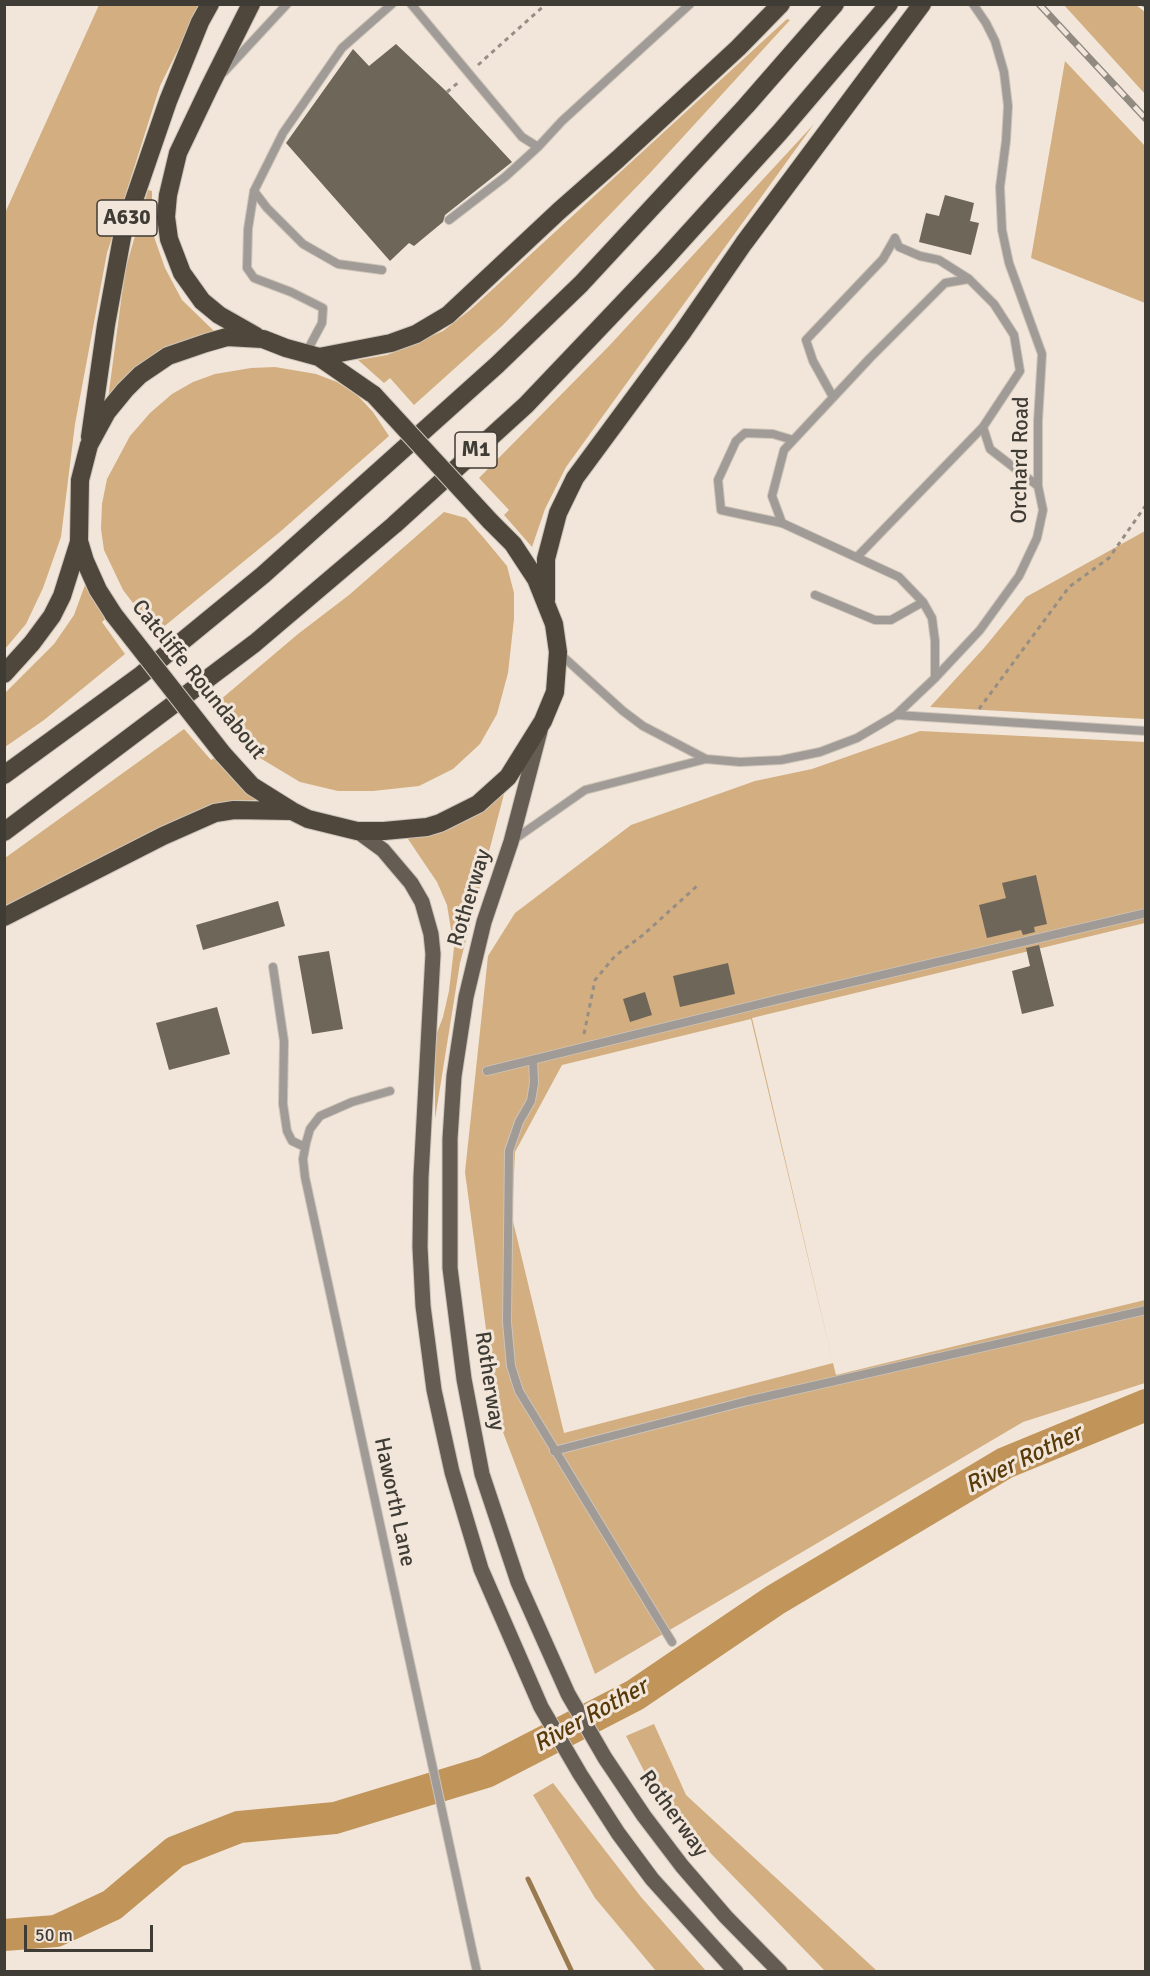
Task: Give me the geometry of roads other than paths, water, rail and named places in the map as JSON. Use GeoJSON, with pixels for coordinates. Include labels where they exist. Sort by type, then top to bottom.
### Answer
{"type":"FeatureCollection","features":[{"type":"Feature","properties":{"kind":"highway","name":"A630"},"geometry":{"type":"LineString","coordinates":[[89,445],[106,325],[123,232],[168,101],[200,22],[210,4]]}},
{"type":"Feature","properties":{"kind":"highway","name":"A630"},"geometry":{"type":"LineString","coordinates":[[251,4],[178,153],[172,175],[166,217],[169,239],[182,273],[202,301],[219,315],[263,339]]}},
{"type":"Feature","properties":{"kind":"highway"},"geometry":{"type":"LineString","coordinates":[[312,355],[391,343],[416,334],[448,315],[559,211],[635,144],[781,4]]}},
{"type":"Feature","properties":{"kind":"highway","name":"M1"},"geometry":{"type":"LineString","coordinates":[[4,775],[141,675],[263,575],[497,365],[581,284],[746,106],[835,4]]}},
{"type":"Feature","properties":{"kind":"highway","name":"M1"},"geometry":{"type":"LineString","coordinates":[[4,832],[255,643],[394,525],[526,405],[780,132],[889,4]]}},
{"type":"Feature","properties":{"kind":"highway"},"geometry":{"type":"LineString","coordinates":[[546,600],[546,559],[558,513],[575,478],[682,333],[744,243],[922,4]]}},
{"type":"Feature","properties":{"kind":"highway","name":"Catcliffe Roundabout"},"geometry":{"type":"LineString","coordinates":[[227,337],[263,339],[312,355],[374,394],[513,544],[536,579],[546,600],[554,624],[558,652],[555,692],[543,720],[508,777],[478,804],[440,823],[384,831],[357,831],[308,819],[291,812],[252,786],[223,754],[114,615],[93,580],[79,541],[80,480],[89,445],[108,412],[140,375],[168,357],[227,337]]}},
{"type":"Feature","properties":{"kind":"highway"},"geometry":{"type":"LineString","coordinates":[[4,674],[32,643],[52,616],[62,596],[79,541]]}},
{"type":"Feature","properties":{"kind":"highway"},"geometry":{"type":"LineString","coordinates":[[4,917],[163,836],[215,813],[234,810],[291,812]]}},
{"type":"Feature","properties":{"kind":"main road","name":"Rotherway"},"geometry":{"type":"LineString","coordinates":[[543,720],[511,842],[484,922],[466,997],[454,1076],[450,1138],[450,1268],[464,1379],[482,1474],[518,1582],[568,1694],[605,1758],[644,1816],[682,1866],[726,1917],[780,1971]]}},
{"type":"Feature","properties":{"kind":"main road","name":"Rotherway"},"geometry":{"type":"LineString","coordinates":[[357,831],[383,850],[411,883],[422,902],[431,934],[433,954],[421,1177],[420,1247],[423,1306],[434,1390],[452,1472],[481,1569],[541,1707],[580,1774],[618,1833],[652,1879],[736,1971]]}},
{"type":"Feature","properties":{"kind":"lane"},"geometry":{"type":"LineString","coordinates":[[208,88],[287,4]]}},
{"type":"Feature","properties":{"kind":"lane"},"geometry":{"type":"LineString","coordinates":[[312,355],[322,324],[323,308],[291,292],[254,278],[247,268],[248,230],[254,191],[283,133],[342,48],[392,4]]}},
{"type":"Feature","properties":{"kind":"lane"},"geometry":{"type":"LineString","coordinates":[[411,4],[522,136],[538,147]]}},
{"type":"Feature","properties":{"kind":"lane"},"geometry":{"type":"LineString","coordinates":[[449,220],[505,177],[562,121],[690,4]]}},
{"type":"Feature","properties":{"kind":"lane","name":"Orchard Road"},"geometry":{"type":"LineString","coordinates":[[511,842],[585,790],[706,759],[740,762],[781,760],[820,752],[857,738],[896,715],[935,678],[980,630],[1019,576],[1037,538],[1043,510],[1038,486],[1038,421],[1042,354],[1008,263],[1002,230],[1000,187],[1008,106],[1004,72],[995,40],[973,4]]}},
{"type":"Feature","properties":{"kind":"lane"},"geometry":{"type":"LineString","coordinates":[[254,191],[267,208],[303,244],[338,264],[382,270]]}},
{"type":"Feature","properties":{"kind":"lane"},"geometry":{"type":"LineString","coordinates":[[833,397],[813,361],[806,340],[883,259],[895,238],[899,247],[920,256],[939,260],[969,279],[994,304],[1014,335],[1020,371],[983,427],[857,557]]}},
{"type":"Feature","properties":{"kind":"lane"},"geometry":{"type":"LineString","coordinates":[[782,523],[772,496],[784,450],[918,309],[945,284],[969,279]]}},
{"type":"Feature","properties":{"kind":"lane"},"geometry":{"type":"LineString","coordinates":[[983,427],[990,449],[1038,486]]}},
{"type":"Feature","properties":{"kind":"lane"},"geometry":{"type":"LineString","coordinates":[[793,440],[773,434],[745,433],[736,441],[718,480],[721,510],[782,523],[899,577],[923,602],[932,618],[935,641],[935,678]]}},
{"type":"Feature","properties":{"kind":"lane"},"geometry":{"type":"LineString","coordinates":[[815,596],[875,620],[891,620],[923,602]]}},
{"type":"Feature","properties":{"kind":"lane","name":"Orchard Road"},"geometry":{"type":"LineString","coordinates":[[558,652],[643,726],[706,759]]}},
{"type":"Feature","properties":{"kind":"lane"},"geometry":{"type":"LineString","coordinates":[[896,715],[1146,731]]}},
{"type":"Feature","properties":{"kind":"lane"},"geometry":{"type":"LineString","coordinates":[[487,1071],[1146,913]]}},
{"type":"Feature","properties":{"kind":"lane"},"geometry":{"type":"LineString","coordinates":[[273,967],[284,1041],[283,1104],[287,1131],[292,1141],[305,1147]]}},
{"type":"Feature","properties":{"kind":"lane"},"geometry":{"type":"LineString","coordinates":[[533,1060],[534,1083],[531,1101],[519,1122],[509,1150],[507,1322],[511,1366],[519,1391],[672,1642]]}},
{"type":"Feature","properties":{"kind":"lane","name":"Haworth Lane"},"geometry":{"type":"LineString","coordinates":[[390,1091],[344,1105],[320,1116],[310,1129],[303,1160],[307,1188],[477,1971]]}},
{"type":"Feature","properties":{"kind":"lane"},"geometry":{"type":"LineString","coordinates":[[554,1450],[747,1401],[1146,1310]]}},
{"type":"Feature","properties":{"kind":"waterway","name":"River Rother"},"geometry":{"type":"LineString","coordinates":[[4,1935],[56,1931],[112,1905],[175,1852],[239,1827],[335,1818],[486,1772],[635,1695],[775,1600],[1005,1463],[1146,1405]]}},
{"type":"Feature","properties":{"kind":"waterway"},"geometry":{"type":"LineString","coordinates":[[528,1879],[572,1972]]}},
{"type":"Feature","properties":{"kind":"railway"},"geometry":{"type":"LineString","coordinates":[[1039,4],[1146,119]]}}]}
